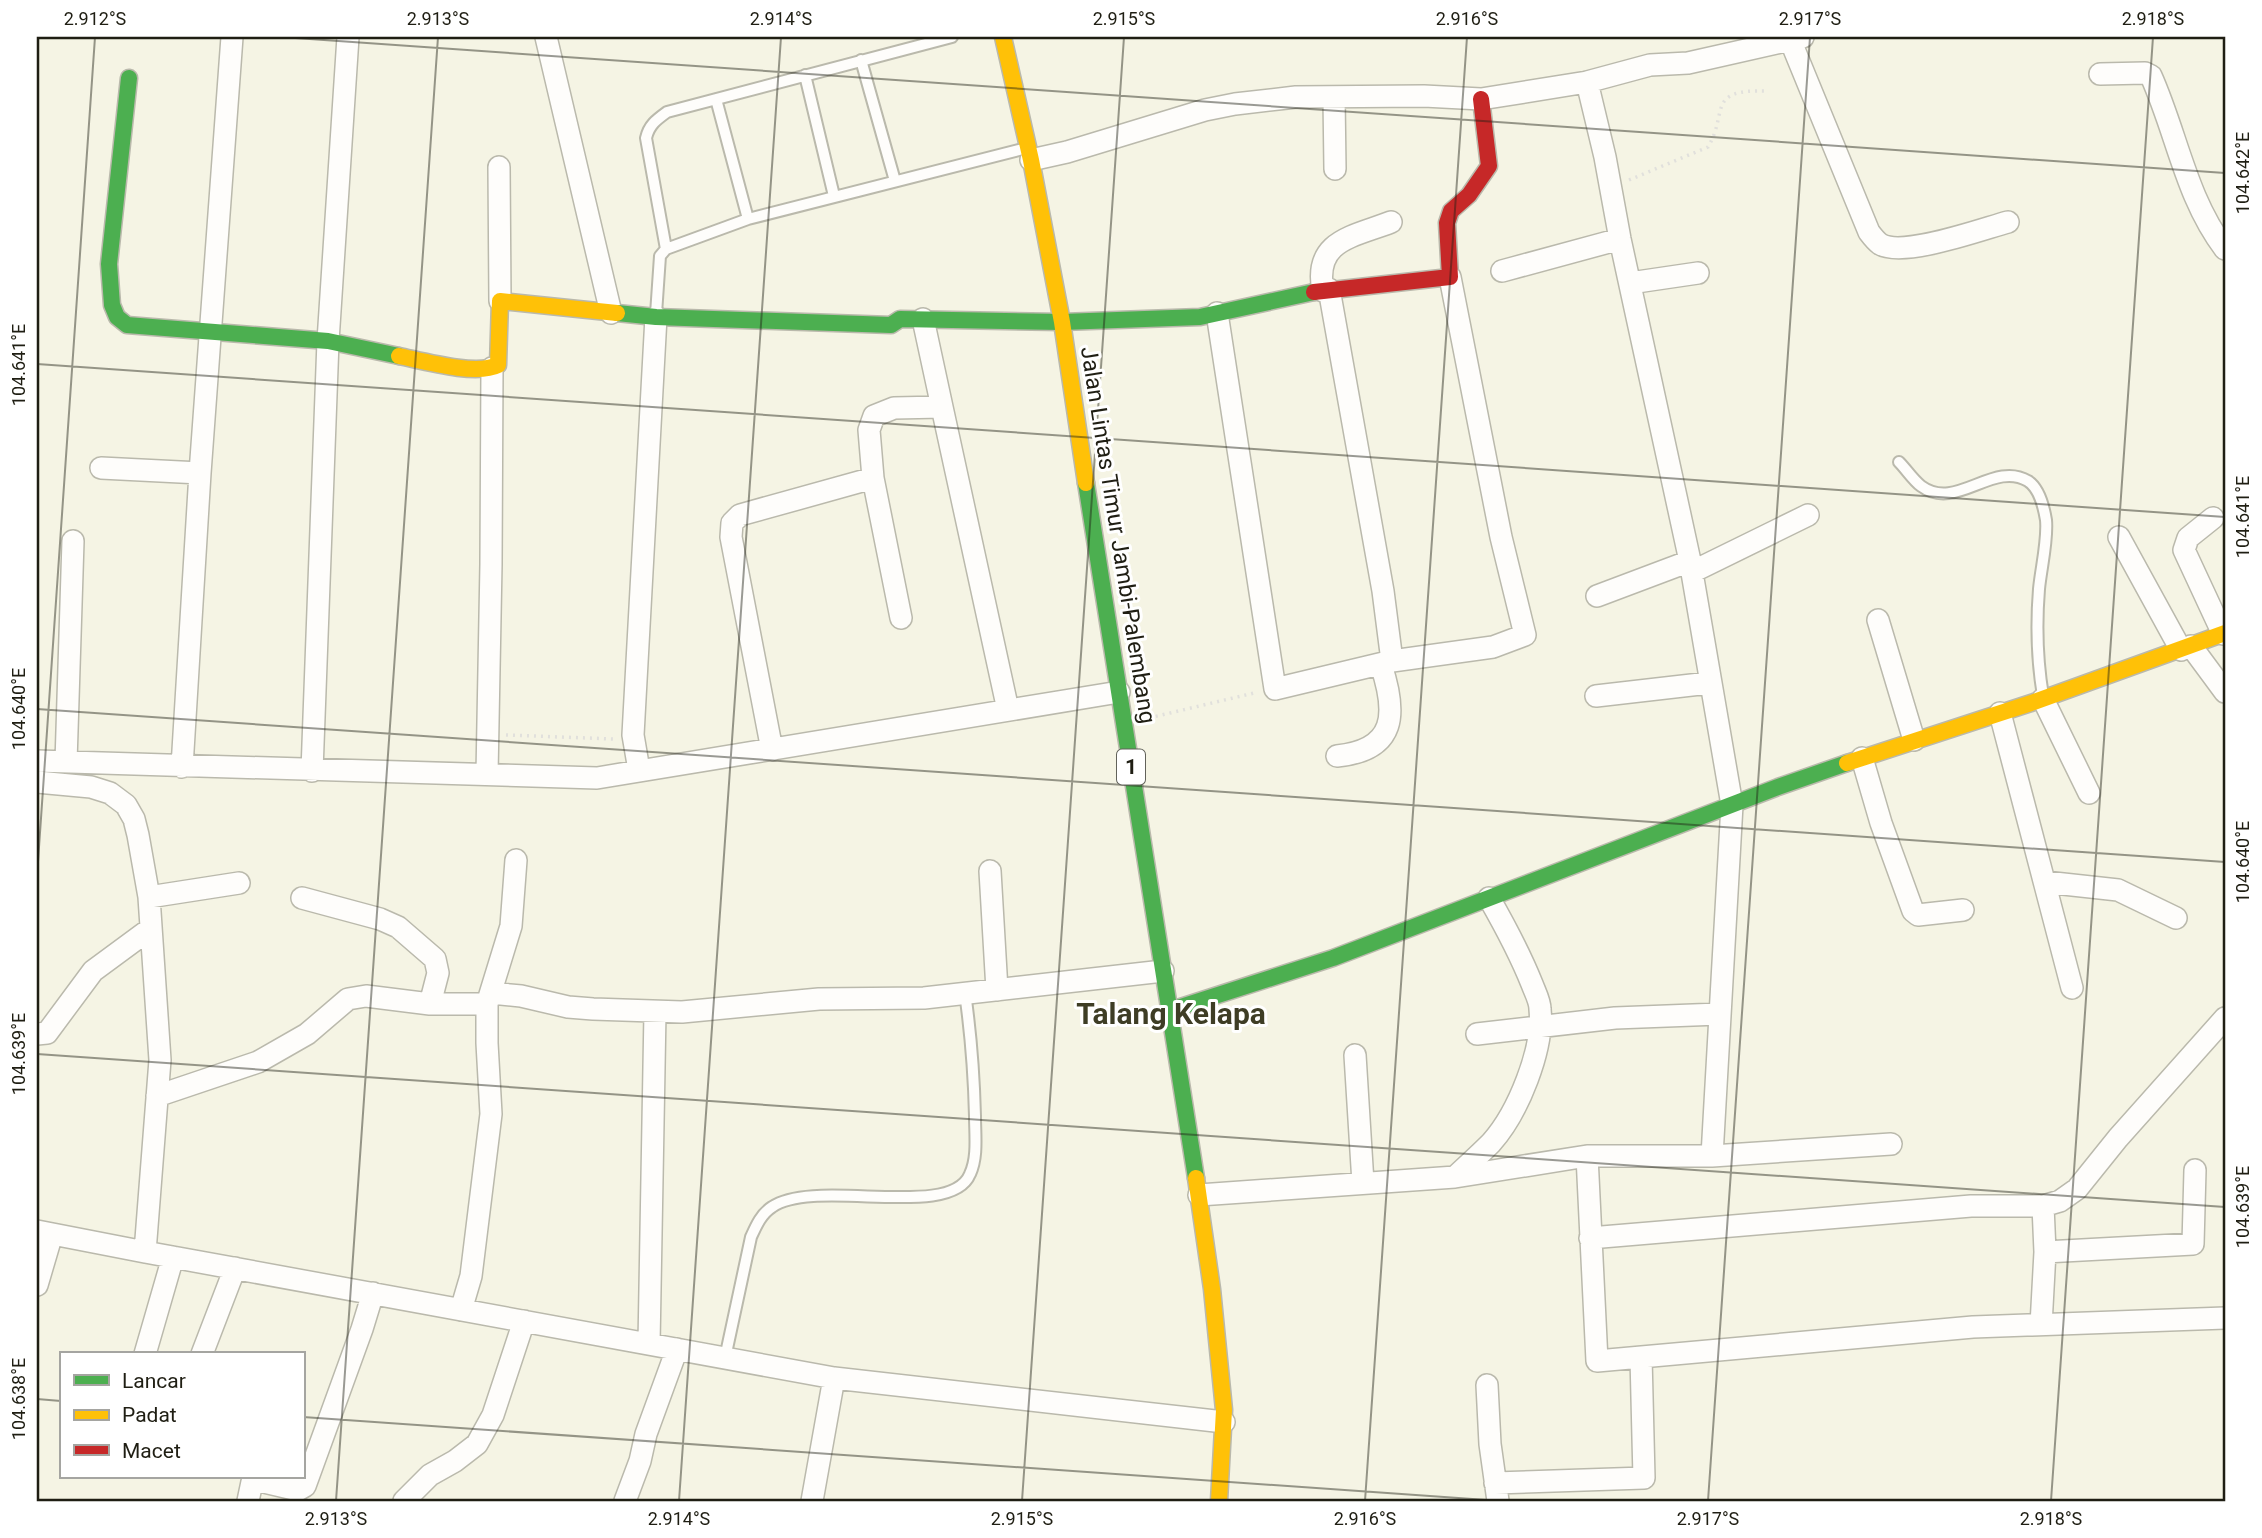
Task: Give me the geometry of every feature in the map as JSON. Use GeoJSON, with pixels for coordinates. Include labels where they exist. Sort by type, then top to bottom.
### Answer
{"type":"FeatureCollection","features":[{"type":"Feature","properties":{"kind":"main road","name":"Jalan Lintas Timur Jambi-Palembang"},"geometry":{"type":"LineString","coordinates":[[1003,37],[1030,154],[1062,322],[1098,569],[1199,1195],[1212,1289],[1224,1422],[1219,1501]]}},
{"type":"Feature","properties":{"kind":"main road"},"geometry":{"type":"LineString","coordinates":[[129,78],[109,264],[112,304],[117,317],[127,325],[328,341],[435,363],[492,368],[499,361],[500,301],[656,317],[891,325],[900,319],[1062,322],[1200,317],[1326,290],[1450,277],[1447,223],[1451,211],[1469,195],[1489,166],[1481,99]]}},
{"type":"Feature","properties":{"kind":"main road"},"geometry":{"type":"LineString","coordinates":[[1168,1011],[1333,958],[1732,805],[2224,634]]}},
{"type":"Feature","properties":{"kind":"street"},"geometry":{"type":"LineString","coordinates":[[182,767],[200,473],[232,37]]}},
{"type":"Feature","properties":{"kind":"street"},"geometry":{"type":"LineString","coordinates":[[312,771],[328,341],[348,37]]}},
{"type":"Feature","properties":{"kind":"street"},"geometry":{"type":"LineString","coordinates":[[546,37],[611,313]]}},
{"type":"Feature","properties":{"kind":"street"},"geometry":{"type":"LineString","coordinates":[[1030,154],[1067,152],[1205,110],[1296,97],[1424,96],[1481,99],[1587,82],[1650,65],[1688,63],[1794,38],[1868,232],[1881,244],[1891,247],[1933,244],[2008,222]]}},
{"type":"Feature","properties":{"kind":"street"},"geometry":{"type":"LineString","coordinates":[[2100,74],[2145,73],[2151,76],[2180,162],[2212,232],[2225,249]]}},
{"type":"Feature","properties":{"kind":"street"},"geometry":{"type":"LineString","coordinates":[[1587,82],[1691,567],[1732,805],[1712,1156]]}},
{"type":"Feature","properties":{"kind":"street"},"geometry":{"type":"LineString","coordinates":[[1334,97],[1335,169]]}},
{"type":"Feature","properties":{"kind":"street"},"geometry":{"type":"LineString","coordinates":[[499,167],[500,301]]}},
{"type":"Feature","properties":{"kind":"street"},"geometry":{"type":"LineString","coordinates":[[1337,756],[1367,751],[1376,745],[1392,710],[1383,591],[1321,267],[1327,252],[1337,244],[1391,222]]}},
{"type":"Feature","properties":{"kind":"street"},"geometry":{"type":"LineString","coordinates":[[1502,271],[1620,239]]}},
{"type":"Feature","properties":{"kind":"street"},"geometry":{"type":"LineString","coordinates":[[1630,284],[1698,273]]}},
{"type":"Feature","properties":{"kind":"street"},"geometry":{"type":"LineString","coordinates":[[1217,313],[1275,689],[1387,663],[1493,647],[1525,635],[1501,537],[1450,277]]}},
{"type":"Feature","properties":{"kind":"street"},"geometry":{"type":"LineString","coordinates":[[639,770],[633,735],[656,317]]}},
{"type":"Feature","properties":{"kind":"street"},"geometry":{"type":"LineString","coordinates":[[923,319],[1008,710]]}},
{"type":"Feature","properties":{"kind":"street"},"geometry":{"type":"LineString","coordinates":[[487,774],[492,368]]}},
{"type":"Feature","properties":{"kind":"street"},"geometry":{"type":"LineString","coordinates":[[901,618],[873,478],[869,430],[874,416],[894,408],[942,407]]}},
{"type":"Feature","properties":{"kind":"street"},"geometry":{"type":"LineString","coordinates":[[101,468],[200,473]]}},
{"type":"Feature","properties":{"kind":"street"},"geometry":{"type":"LineString","coordinates":[[772,750],[731,537],[732,523],[740,515],[873,478]]}},
{"type":"Feature","properties":{"kind":"street"},"geometry":{"type":"LineString","coordinates":[[1597,596],[1691,567],[1808,515]]}},
{"type":"Feature","properties":{"kind":"street"},"geometry":{"type":"LineString","coordinates":[[2213,518],[2188,538],[2184,550],[2224,634]]}},
{"type":"Feature","properties":{"kind":"street"},"geometry":{"type":"LineString","coordinates":[[2119,537],[2186,648],[2225,692]]}},
{"type":"Feature","properties":{"kind":"street"},"geometry":{"type":"LineString","coordinates":[[66,762],[73,541]]}},
{"type":"Feature","properties":{"kind":"street"},"geometry":{"type":"LineString","coordinates":[[1878,620],[1914,740]]}},
{"type":"Feature","properties":{"kind":"street"},"geometry":{"type":"LineString","coordinates":[[1596,696],[1709,683]]}},
{"type":"Feature","properties":{"kind":"street"},"geometry":{"type":"LineString","coordinates":[[37,761],[597,778],[1119,692]]}},
{"type":"Feature","properties":{"kind":"street"},"geometry":{"type":"LineString","coordinates":[[2043,699],[2089,793]]}},
{"type":"Feature","properties":{"kind":"street"},"geometry":{"type":"LineString","coordinates":[[2000,713],[2071,988]]}},
{"type":"Feature","properties":{"kind":"street"},"geometry":{"type":"LineString","coordinates":[[1862,758],[1881,823],[1913,911],[1918,915],[1963,910]]}},
{"type":"Feature","properties":{"kind":"street"},"geometry":{"type":"LineString","coordinates":[[37,782],[91,787],[110,793],[126,805],[134,819],[138,835],[149,897],[160,1060],[145,1252]]}},
{"type":"Feature","properties":{"kind":"street"},"geometry":{"type":"LineString","coordinates":[[461,1310],[471,1276],[491,1114],[487,1043],[489,998],[511,926],[516,860]]}},
{"type":"Feature","properties":{"kind":"street"},"geometry":{"type":"LineString","coordinates":[[990,871],[997,990]]}},
{"type":"Feature","properties":{"kind":"street"},"geometry":{"type":"LineString","coordinates":[[2045,882],[2118,890],[2176,918]]}},
{"type":"Feature","properties":{"kind":"street"},"geometry":{"type":"LineString","coordinates":[[149,897],[239,883]]}},
{"type":"Feature","properties":{"kind":"street"},"geometry":{"type":"LineString","coordinates":[[302,898],[380,919],[398,927],[429,953],[437,965],[438,973],[430,1004]]}},
{"type":"Feature","properties":{"kind":"street"},"geometry":{"type":"LineString","coordinates":[[1455,1177],[1493,1141],[1518,1102],[1536,1049],[1540,1028],[1540,1007],[1536,994],[1515,943],[1489,898]]}},
{"type":"Feature","properties":{"kind":"street"},"geometry":{"type":"LineString","coordinates":[[37,1034],[47,1033],[93,971],[150,929]]}},
{"type":"Feature","properties":{"kind":"street"},"geometry":{"type":"LineString","coordinates":[[156,1096],[258,1062],[307,1034],[348,999],[366,996],[430,1004],[521,996],[568,1007],[655,1013],[819,999],[924,998],[1163,971]]}},
{"type":"Feature","properties":{"kind":"street"},"geometry":{"type":"LineString","coordinates":[[649,1345],[655,1013]]}},
{"type":"Feature","properties":{"kind":"street"},"geometry":{"type":"LineString","coordinates":[[1477,1034],[1615,1018],[1719,1014]]}},
{"type":"Feature","properties":{"kind":"street"},"geometry":{"type":"LineString","coordinates":[[1590,1238],[1971,1206],[2043,1206],[2060,1201],[2077,1189],[2118,1138],[2225,1018]]}},
{"type":"Feature","properties":{"kind":"street"},"geometry":{"type":"LineString","coordinates":[[1354,1055],[1363,1183]]}},
{"type":"Feature","properties":{"kind":"street"},"geometry":{"type":"LineString","coordinates":[[1199,1195],[1455,1177],[1587,1156],[1712,1156],[1891,1144]]}},
{"type":"Feature","properties":{"kind":"street"},"geometry":{"type":"LineString","coordinates":[[1587,1156],[1597,1361],[1973,1327],[2225,1318]]}},
{"type":"Feature","properties":{"kind":"street"},"geometry":{"type":"LineString","coordinates":[[2045,1252],[2193,1244],[2195,1170]]}},
{"type":"Feature","properties":{"kind":"street"},"geometry":{"type":"LineString","coordinates":[[2041,1325],[2045,1252],[2043,1206]]}},
{"type":"Feature","properties":{"kind":"street"},"geometry":{"type":"LineString","coordinates":[[37,1285],[44,1233],[834,1378],[1224,1422]]}},
{"type":"Feature","properties":{"kind":"street"},"geometry":{"type":"LineString","coordinates":[[146,1352],[173,1257]]}},
{"type":"Feature","properties":{"kind":"street"},"geometry":{"type":"LineString","coordinates":[[203,1352],[235,1268]]}},
{"type":"Feature","properties":{"kind":"street"},"geometry":{"type":"LineString","coordinates":[[248,1501],[254,1480],[298,1490],[305,1486],[373,1293]]}},
{"type":"Feature","properties":{"kind":"street"},"geometry":{"type":"LineString","coordinates":[[404,1501],[430,1475],[477,1444],[493,1415],[524,1321]]}},
{"type":"Feature","properties":{"kind":"street"},"geometry":{"type":"LineString","coordinates":[[625,1501],[677,1349]]}},
{"type":"Feature","properties":{"kind":"street"},"geometry":{"type":"LineString","coordinates":[[1487,1385],[1497,1492],[1644,1478],[1641,1357]]}},
{"type":"Feature","properties":{"kind":"street"},"geometry":{"type":"LineString","coordinates":[[812,1501],[834,1378]]}},
{"type":"Feature","properties":{"kind":"lane"},"geometry":{"type":"LineString","coordinates":[[666,250],[646,138],[648,129],[667,112],[952,37]]}},
{"type":"Feature","properties":{"kind":"lane"},"geometry":{"type":"LineString","coordinates":[[861,60],[895,181]]}},
{"type":"Feature","properties":{"kind":"lane"},"geometry":{"type":"LineString","coordinates":[[805,75],[834,196]]}},
{"type":"Feature","properties":{"kind":"lane"},"geometry":{"type":"LineString","coordinates":[[716,99],[748,219]]}},
{"type":"Feature","properties":{"kind":"lane"},"geometry":{"type":"LineString","coordinates":[[656,317],[660,256],[666,250],[748,219],[834,196],[1030,154]]}},
{"type":"Feature","properties":{"kind":"lane"},"geometry":{"type":"LineString","coordinates":[[1899,462],[1921,486],[1945,494],[2013,475],[2030,482],[2039,494],[2046,520],[2036,625],[2036,654],[2043,699]]}},
{"type":"Feature","properties":{"kind":"lane"},"geometry":{"type":"LineString","coordinates":[[725,1358],[751,1237],[759,1220],[769,1209],[792,1198],[815,1194],[908,1198],[936,1195],[952,1192],[970,1177],[975,1141],[973,1052],[965,993]]}},
{"type":"Feature","properties":{"kind":"path"},"geometry":{"type":"LineString","coordinates":[[1611,187],[1704,150],[1710,143],[1721,103],[1740,92],[1767,91]]}},
{"type":"Feature","properties":{"kind":"path"},"geometry":{"type":"LineString","coordinates":[[1124,724],[1275,689]]}},
{"type":"Feature","properties":{"kind":"path"},"geometry":{"type":"LineString","coordinates":[[487,734],[614,738],[633,735]]}},
{"type":"Feature","properties":{"kind":"traffic: fast"},"geometry":{"type":"LineString","coordinates":[[129,78],[109,264],[112,305],[117,317],[127,325],[328,341],[399,356]]}},
{"type":"Feature","properties":{"kind":"traffic: fast"},"geometry":{"type":"LineString","coordinates":[[617,313],[656,317],[891,325],[900,319],[1062,322],[1200,317],[1314,292]]}},
{"type":"Feature","properties":{"kind":"traffic: fast"},"geometry":{"type":"LineString","coordinates":[[1086,483],[1196,1178]]}},
{"type":"Feature","properties":{"kind":"traffic: fast"},"geometry":{"type":"LineString","coordinates":[[1168,1011],[1333,958],[1847,763]]}},
{"type":"Feature","properties":{"kind":"traffic: slow"},"geometry":{"type":"LineString","coordinates":[[1003,37],[1031,160],[1062,322],[1086,483]]}},
{"type":"Feature","properties":{"kind":"traffic: slow"},"geometry":{"type":"LineString","coordinates":[[399,356],[463,368],[477,369],[498,365],[500,301],[617,313]]}},
{"type":"Feature","properties":{"kind":"traffic: slow"},"geometry":{"type":"LineString","coordinates":[[1847,763],[2034,702],[2225,633]]}},
{"type":"Feature","properties":{"kind":"traffic: slow"},"geometry":{"type":"LineString","coordinates":[[1196,1178],[1212,1289],[1224,1410],[1219,1501]]}},
{"type":"Feature","properties":{"kind":"traffic: jam"},"geometry":{"type":"LineString","coordinates":[[1314,292],[1450,277],[1447,223],[1451,211],[1469,195],[1489,166],[1481,99]]}},
{"type":"Feature","properties":{"kind":"district","name":"Talang Kelapa"},"geometry":{"type":"Point","coordinates":[1171,1013]}}]}
